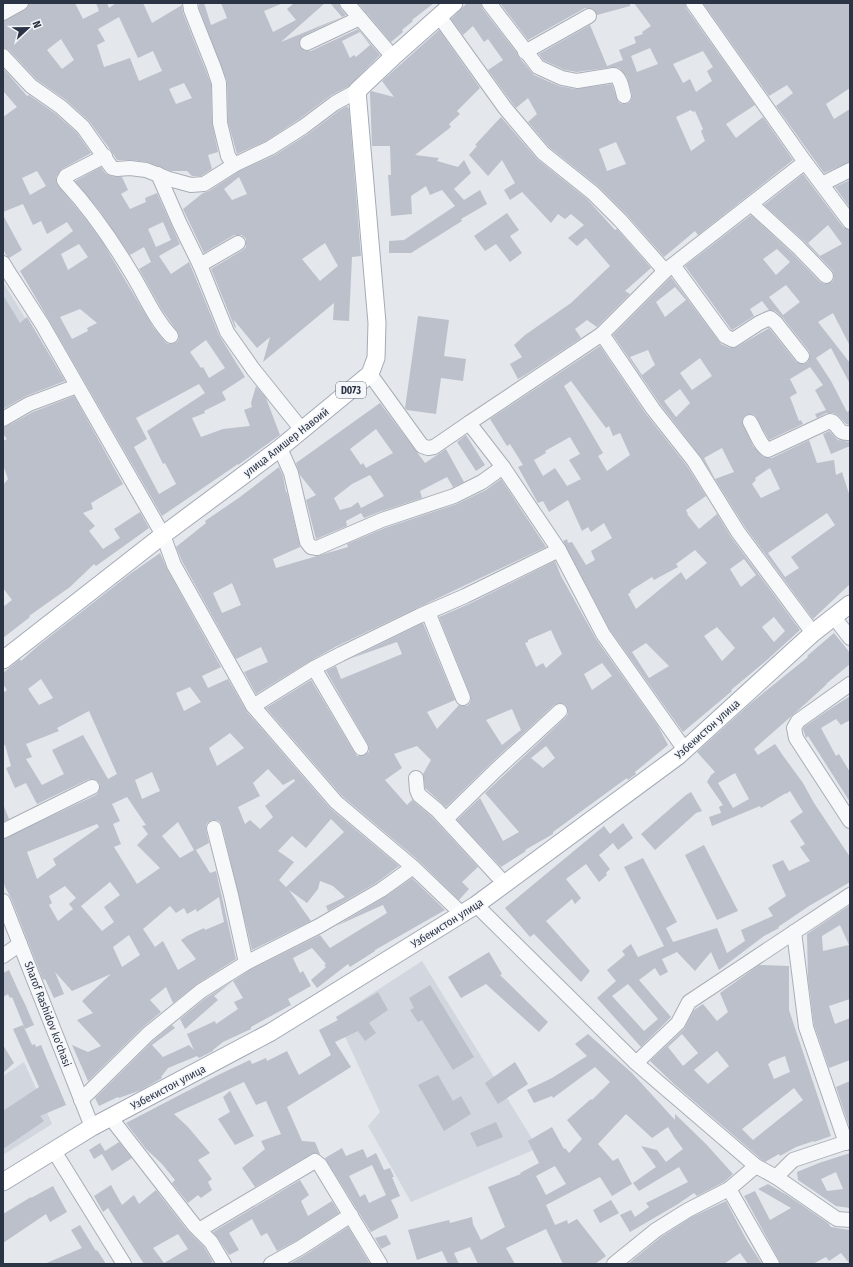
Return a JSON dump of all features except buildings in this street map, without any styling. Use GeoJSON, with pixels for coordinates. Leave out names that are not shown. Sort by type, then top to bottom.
{"type":"FeatureCollection","features":[{"type":"Feature","properties":{"kind":"main road"},"geometry":{"type":"LineString","coordinates":[[357,91],[454,3]]}},
{"type":"Feature","properties":{"kind":"main road","name":"D073"},"geometry":{"type":"LineString","coordinates":[[357,91],[377,323],[376,358],[370,374]]}},
{"type":"Feature","properties":{"kind":"main road","name":"улица Алишер Навоий"},"geometry":{"type":"LineString","coordinates":[[3,660],[163,535],[280,448],[370,374]]}},
{"type":"Feature","properties":{"kind":"main road","name":"Узбекистон улица"},"geometry":{"type":"LineString","coordinates":[[3,1182],[92,1127],[271,1032],[469,909],[505,884],[685,750],[813,633],[850,604]]}},
{"type":"Feature","properties":{"kind":"street"},"geometry":{"type":"LineString","coordinates":[[3,13],[21,3]]}},
{"type":"Feature","properties":{"kind":"street"},"geometry":{"type":"LineString","coordinates":[[190,3],[191,10],[219,83],[220,123],[228,156],[234,165]]}},
{"type":"Feature","properties":{"kind":"street"},"geometry":{"type":"LineString","coordinates":[[347,3],[393,57]]}},
{"type":"Feature","properties":{"kind":"street"},"geometry":{"type":"LineString","coordinates":[[488,3],[538,67],[562,78],[577,81],[614,75],[617,76],[624,96]]}},
{"type":"Feature","properties":{"kind":"street"},"geometry":{"type":"LineString","coordinates":[[693,3],[805,162],[850,222]]}},
{"type":"Feature","properties":{"kind":"street"},"geometry":{"type":"LineString","coordinates":[[439,16],[505,108],[543,153],[592,193],[669,268],[730,340],[733,340],[759,323],[770,318],[776,323],[802,356]]}},
{"type":"Feature","properties":{"kind":"street"},"geometry":{"type":"LineString","coordinates":[[525,52],[589,16]]}},
{"type":"Feature","properties":{"kind":"street"},"geometry":{"type":"LineString","coordinates":[[308,43],[360,18]]}},
{"type":"Feature","properties":{"kind":"street"},"geometry":{"type":"LineString","coordinates":[[3,56],[30,86],[61,107],[83,128],[105,156],[112,168],[117,170],[138,169],[191,185],[204,184],[234,165],[270,148],[303,127],[335,103],[357,91]]}},
{"type":"Feature","properties":{"kind":"street"},"geometry":{"type":"LineString","coordinates":[[105,156],[66,176],[64,180],[111,240],[160,324],[171,336]]}},
{"type":"Feature","properties":{"kind":"street"},"geometry":{"type":"LineString","coordinates":[[370,374],[422,446],[428,448],[434,447],[602,334],[669,268],[805,162]]}},
{"type":"Feature","properties":{"kind":"street"},"geometry":{"type":"LineString","coordinates":[[822,184],[850,170]]}},
{"type":"Feature","properties":{"kind":"street"},"geometry":{"type":"LineString","coordinates":[[158,174],[200,265],[227,332],[253,369],[302,430]]}},
{"type":"Feature","properties":{"kind":"street"},"geometry":{"type":"LineString","coordinates":[[751,204],[798,247],[826,276]]}},
{"type":"Feature","properties":{"kind":"street"},"geometry":{"type":"LineString","coordinates":[[200,265],[238,243]]}},
{"type":"Feature","properties":{"kind":"street"},"geometry":{"type":"LineString","coordinates":[[3,263],[42,324],[163,535],[174,565],[253,706],[336,802],[414,867],[469,909],[636,1063],[756,1166],[776,1177],[837,1219],[850,1220]]}},
{"type":"Feature","properties":{"kind":"street"},"geometry":{"type":"LineString","coordinates":[[602,334],[654,409],[694,461],[738,532],[813,633]]}},
{"type":"Feature","properties":{"kind":"street"},"geometry":{"type":"LineString","coordinates":[[3,419],[29,404],[77,386]]}},
{"type":"Feature","properties":{"kind":"street"},"geometry":{"type":"LineString","coordinates":[[750,422],[762,444],[768,450],[830,421],[833,422],[843,434],[850,433]]}},
{"type":"Feature","properties":{"kind":"street"},"geometry":{"type":"LineString","coordinates":[[469,423],[503,468],[559,550],[604,634],[685,750]]}},
{"type":"Feature","properties":{"kind":"street"},"geometry":{"type":"LineString","coordinates":[[280,448],[291,473],[307,542],[311,547],[317,548],[382,520],[454,496],[482,482],[503,468]]}},
{"type":"Feature","properties":{"kind":"street"},"geometry":{"type":"LineString","coordinates":[[253,706],[314,668],[559,550]]}},
{"type":"Feature","properties":{"kind":"street"},"geometry":{"type":"LineString","coordinates":[[428,612],[463,698]]}},
{"type":"Feature","properties":{"kind":"street"},"geometry":{"type":"LineString","coordinates":[[834,617],[850,638]]}},
{"type":"Feature","properties":{"kind":"street"},"geometry":{"type":"LineString","coordinates":[[314,668],[361,748]]}},
{"type":"Feature","properties":{"kind":"street"},"geometry":{"type":"LineString","coordinates":[[850,684],[798,721],[794,728],[796,738],[850,821]]}},
{"type":"Feature","properties":{"kind":"street"},"geometry":{"type":"LineString","coordinates":[[446,820],[496,770],[560,711]]}},
{"type":"Feature","properties":{"kind":"street"},"geometry":{"type":"LineString","coordinates":[[416,778],[419,795],[437,810],[505,884]]}},
{"type":"Feature","properties":{"kind":"street"},"geometry":{"type":"LineString","coordinates":[[3,832],[92,787]]}},
{"type":"Feature","properties":{"kind":"street"},"geometry":{"type":"LineString","coordinates":[[214,828],[232,895],[246,963]]}},
{"type":"Feature","properties":{"kind":"street"},"geometry":{"type":"LineString","coordinates":[[81,1100],[148,1034],[201,991],[246,963],[319,926],[369,897],[414,867]]}},
{"type":"Feature","properties":{"kind":"street"},"geometry":{"type":"LineString","coordinates":[[636,1063],[678,1023],[689,1002],[850,895]]}},
{"type":"Feature","properties":{"kind":"street","name":"Sharof Rashidov ko'chasi"},"geometry":{"type":"LineString","coordinates":[[3,901],[92,1127]]}},
{"type":"Feature","properties":{"kind":"street"},"geometry":{"type":"LineString","coordinates":[[776,1177],[793,1160],[848,1142],[806,1026],[794,932]]}},
{"type":"Feature","properties":{"kind":"street"},"geometry":{"type":"LineString","coordinates":[[3,956],[20,944]]}},
{"type":"Feature","properties":{"kind":"street"},"geometry":{"type":"LineString","coordinates":[[110,1117],[199,1230],[211,1242],[224,1264]]}},
{"type":"Feature","properties":{"kind":"street"},"geometry":{"type":"LineString","coordinates":[[54,1151],[124,1264]]}},
{"type":"Feature","properties":{"kind":"street"},"geometry":{"type":"LineString","coordinates":[[199,1230],[315,1161],[320,1165],[380,1264]]}},
{"type":"Feature","properties":{"kind":"street"},"geometry":{"type":"LineString","coordinates":[[614,1264],[656,1230],[688,1210],[729,1189],[756,1166]]}},
{"type":"Feature","properties":{"kind":"street"},"geometry":{"type":"LineString","coordinates":[[729,1189],[772,1264]]}},
{"type":"Feature","properties":{"kind":"street"},"geometry":{"type":"LineString","coordinates":[[271,1264],[300,1248],[351,1216]]}},
{"type":"Feature","properties":{"kind":"shaded area"},"geometry":{"type":"Polygon","coordinates":[[[3,282],[27,321],[3,333],[3,282]]]}},
{"type":"Feature","properties":{"kind":"shaded area"},"geometry":{"type":"Polygon","coordinates":[[[422,961],[538,1148],[411,1202],[368,1126],[380,1112],[336,1017],[422,961]]]}},
{"type":"Feature","properties":{"kind":"shaded area"},"geometry":{"type":"Polygon","coordinates":[[[24,1062],[52,1124],[3,1155],[3,1076],[24,1062]]]}}]}
